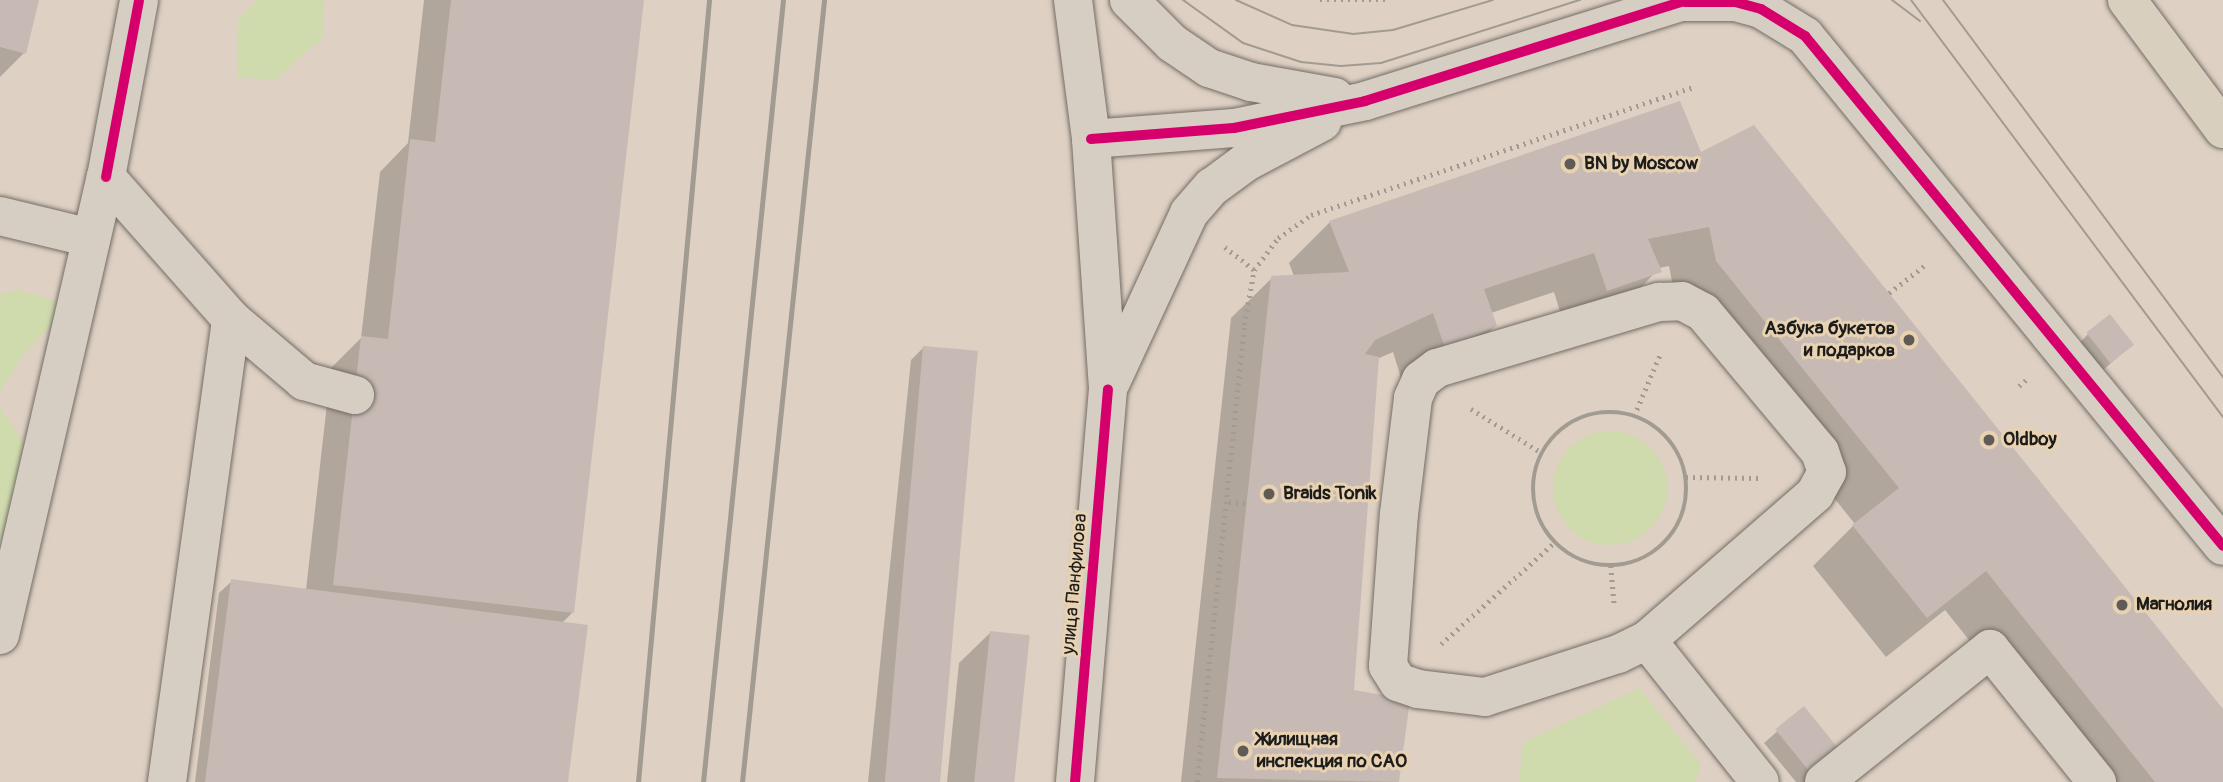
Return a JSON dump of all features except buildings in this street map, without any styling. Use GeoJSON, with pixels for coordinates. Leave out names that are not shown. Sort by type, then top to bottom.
{"type":"FeatureCollection","features":[{"type":"Feature","properties":{"kind":"main road"},"geometry":{"type":"LineString","coordinates":[[2111,0],[2199,96]]}},
{"type":"Feature","properties":{"kind":"main road"},"geometry":{"type":"LineString","coordinates":[[2127,0],[2223,129]]}},
{"type":"Feature","properties":{"kind":"street"},"geometry":{"type":"LineString","coordinates":[[0,635],[106,177],[139,0]]}},
{"type":"Feature","properties":{"kind":"street","name":"улица Панфилова"},"geometry":{"type":"LineString","coordinates":[[1073,0],[1091,139],[1108,389],[1075,782]]}},
{"type":"Feature","properties":{"kind":"street"},"geometry":{"type":"LineString","coordinates":[[1129,0],[1172,43],[1209,68],[1303,94],[1365,101]]}},
{"type":"Feature","properties":{"kind":"street"},"geometry":{"type":"LineString","coordinates":[[1091,139],[1234,128],[1365,101],[1686,1],[1735,2],[1761,9],[1805,36],[2223,546]]}},
{"type":"Feature","properties":{"kind":"street"},"geometry":{"type":"LineString","coordinates":[[1108,389],[1169,249],[1189,213],[1212,187],[1246,162],[1365,101]]}},
{"type":"Feature","properties":{"kind":"street"},"geometry":{"type":"LineString","coordinates":[[106,177],[231,319],[303,381],[355,395]]}},
{"type":"Feature","properties":{"kind":"street"},"geometry":{"type":"LineString","coordinates":[[0,216],[91,238]]}},
{"type":"Feature","properties":{"kind":"street"},"geometry":{"type":"LineString","coordinates":[[1682,301],[1703,312],[1770,388],[1820,452],[1827,472],[1815,494],[1647,640],[1618,654],[1485,697],[1418,689],[1398,682],[1388,666],[1399,514],[1413,398],[1422,380],[1437,368],[1659,302],[1682,301]]}},
{"type":"Feature","properties":{"kind":"street"},"geometry":{"type":"LineString","coordinates":[[167,782],[231,319]]}},
{"type":"Feature","properties":{"kind":"street"},"geometry":{"type":"LineString","coordinates":[[1647,640],[1760,782]]}},
{"type":"Feature","properties":{"kind":"street"},"geometry":{"type":"LineString","coordinates":[[1824,782],[1990,649],[2097,782]]}},
{"type":"Feature","properties":{"kind":"path"},"geometry":{"type":"LineString","coordinates":[[1320,0],[1387,0]]}},
{"type":"Feature","properties":{"kind":"path"},"geometry":{"type":"LineString","coordinates":[[1198,782],[1229,502],[1244,325],[1254,270],[1278,238],[1311,215],[1693,87]]}},
{"type":"Feature","properties":{"kind":"path"},"geometry":{"type":"LineString","coordinates":[[1217,241],[1254,270]]}},
{"type":"Feature","properties":{"kind":"path"},"geometry":{"type":"LineString","coordinates":[[1889,293],[1924,266]]}},
{"type":"Feature","properties":{"kind":"path"},"geometry":{"type":"LineString","coordinates":[[1634,415],[1682,301]]}},
{"type":"Feature","properties":{"kind":"path"},"geometry":{"type":"LineString","coordinates":[[1422,380],[1542,453]]}},
{"type":"Feature","properties":{"kind":"path"},"geometry":{"type":"LineString","coordinates":[[1613,412],[1634,415],[1668,439],[1686,477],[1680,520],[1652,554],[1632,563],[1600,565],[1570,555],[1555,542],[1535,509],[1535,471],[1542,453],[1572,422],[1613,412]]}},
{"type":"Feature","properties":{"kind":"path"},"geometry":{"type":"LineString","coordinates":[[1686,477],[1823,479]]}},
{"type":"Feature","properties":{"kind":"path"},"geometry":{"type":"LineString","coordinates":[[1229,502],[1245,503]]}},
{"type":"Feature","properties":{"kind":"path"},"geometry":{"type":"LineString","coordinates":[[1398,682],[1555,542]]}},
{"type":"Feature","properties":{"kind":"green space"},"geometry":{"type":"Polygon","coordinates":[[[257,0],[324,0],[322,38],[275,80],[237,77],[238,21],[257,0]]]}},
{"type":"Feature","properties":{"kind":"green space"},"geometry":{"type":"Polygon","coordinates":[[[18,290],[69,305],[23,355],[0,392],[0,294],[18,290]]]}},
{"type":"Feature","properties":{"kind":"green space"},"geometry":{"type":"Polygon","coordinates":[[[0,408],[28,448],[0,543],[0,408]]]}},
{"type":"Feature","properties":{"kind":"green space"},"geometry":{"type":"Polygon","coordinates":[[[1610,431],[1632,435],[1651,447],[1663,466],[1667,488],[1663,510],[1651,529],[1632,541],[1610,545],[1588,541],[1569,529],[1557,510],[1553,488],[1557,466],[1569,447],[1588,435],[1610,431]]]}},
{"type":"Feature","properties":{"kind":"green space"},"geometry":{"type":"Polygon","coordinates":[[[1639,688],[1701,764],[1695,782],[1519,782],[1523,743],[1639,688]]]}},
{"type":"Feature","properties":{"kind":"tram line"},"geometry":{"type":"LineString","coordinates":[[1183,0],[1243,43],[1301,62],[1341,66],[1381,63],[1580,0]]}},
{"type":"Feature","properties":{"kind":"tram line"},"geometry":{"type":"LineString","coordinates":[[1236,0],[1292,25],[1353,34],[1393,30],[1493,0]]}},
{"type":"Feature","properties":{"kind":"tram line"},"geometry":{"type":"LineString","coordinates":[[1892,0],[1920,21]]}},
{"type":"Feature","properties":{"kind":"tram line"},"geometry":{"type":"LineString","coordinates":[[1911,0],[2223,417]]}},
{"type":"Feature","properties":{"kind":"tram line"},"geometry":{"type":"LineString","coordinates":[[1943,0],[2223,377]]}},
{"type":"Feature","properties":{"kind":"railway"},"geometry":{"type":"LineString","coordinates":[[638,782],[709,0]]}},
{"type":"Feature","properties":{"kind":"railway"},"geometry":{"type":"LineString","coordinates":[[703,782],[783,0]]}},
{"type":"Feature","properties":{"kind":"railway"},"geometry":{"type":"LineString","coordinates":[[742,782],[824,0]]}},
{"type":"Feature","properties":{"kind":"cycle path"},"geometry":{"type":"LineString","coordinates":[[106,177],[139,0]]}},
{"type":"Feature","properties":{"kind":"cycle path"},"geometry":{"type":"LineString","coordinates":[[1091,139],[1234,128],[1365,101],[1687,0]]}},
{"type":"Feature","properties":{"kind":"cycle path"},"geometry":{"type":"LineString","coordinates":[[1685,2],[1735,2],[1761,9],[1805,36],[2223,546]]}},
{"type":"Feature","properties":{"kind":"cycle path"},"geometry":{"type":"LineString","coordinates":[[1075,782],[1108,389]]}},
{"type":"Feature","properties":{"kind":"place","name":"BN by Moscow"},"geometry":{"type":"Point","coordinates":[1570,164]}},
{"type":"Feature","properties":{"kind":"place","name":"Азбука букетов и подарков"},"geometry":{"type":"Point","coordinates":[1909,340]}},
{"type":"Feature","properties":{"kind":"place","name":"Oldboy"},"geometry":{"type":"Point","coordinates":[1989,440]}},
{"type":"Feature","properties":{"kind":"place","name":"Braids Tonik"},"geometry":{"type":"Point","coordinates":[1269,494]}},
{"type":"Feature","properties":{"kind":"place","name":"Магнолия"},"geometry":{"type":"Point","coordinates":[2122,605]}},
{"type":"Feature","properties":{"kind":"place","name":"Жилищная инспекция по САО"},"geometry":{"type":"Point","coordinates":[1243,751]}}]}
